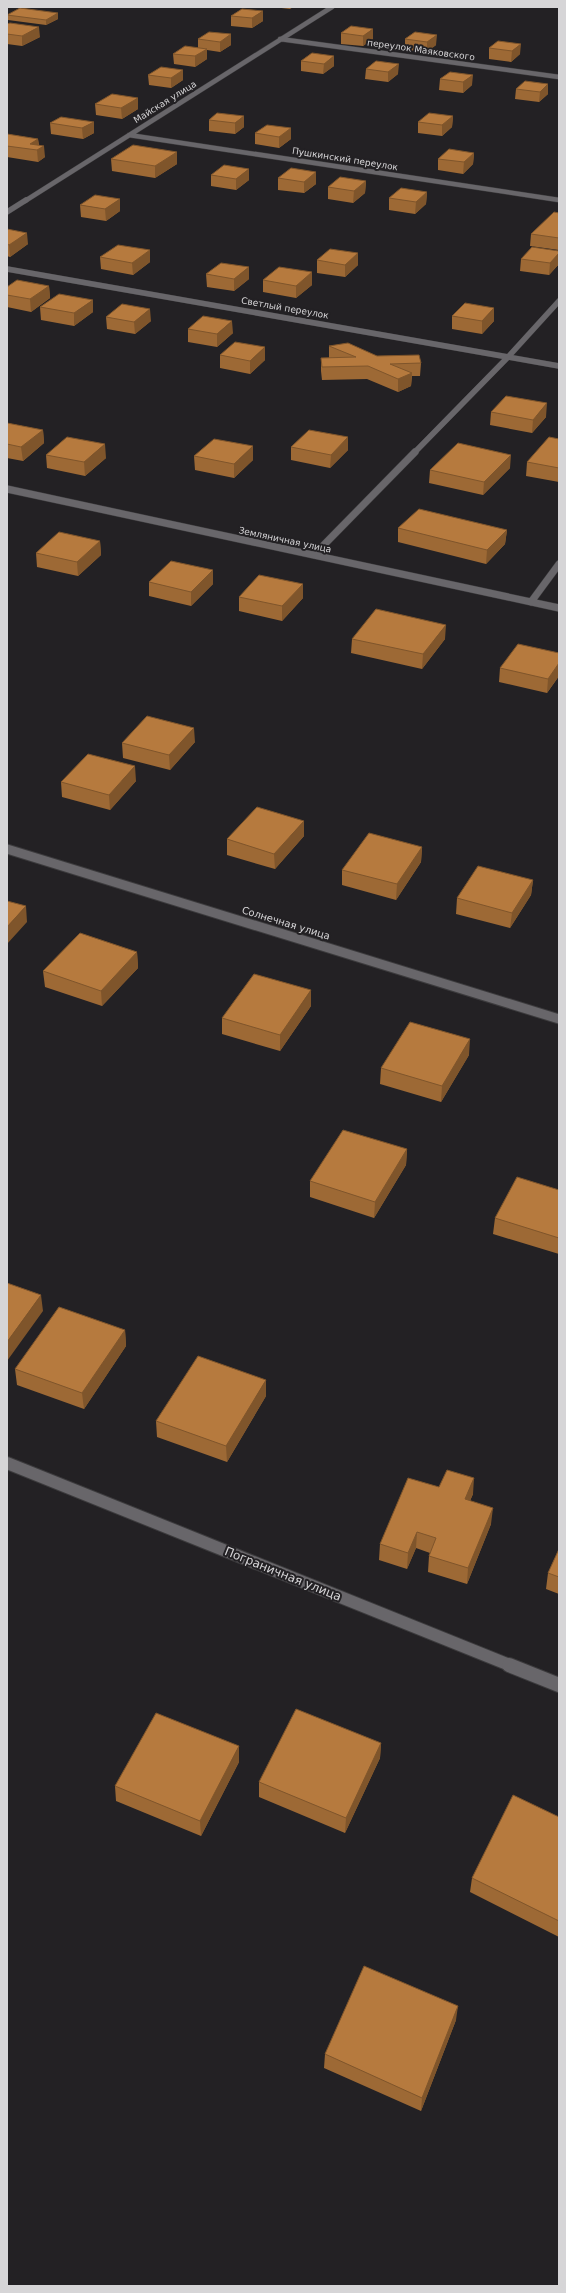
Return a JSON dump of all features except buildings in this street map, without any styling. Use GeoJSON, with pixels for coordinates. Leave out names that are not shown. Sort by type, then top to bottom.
{"type":"FeatureCollection","features":[{"type":"Feature","properties":{"kind":"street","name":"Майская улица"},"geometry":{"type":"LineString","coordinates":[[7,212],[332,7]]}},
{"type":"Feature","properties":{"kind":"street","name":"переулок Маяковского"},"geometry":{"type":"LineString","coordinates":[[280,39],[559,77]]}},
{"type":"Feature","properties":{"kind":"street","name":"Пушкинский переулок"},"geometry":{"type":"LineString","coordinates":[[129,135],[559,200]]}},
{"type":"Feature","properties":{"kind":"street","name":"Светлый переулок"},"geometry":{"type":"LineString","coordinates":[[7,269],[559,366]]}},
{"type":"Feature","properties":{"kind":"street"},"geometry":{"type":"LineString","coordinates":[[314,556],[509,356],[559,301]]}},
{"type":"Feature","properties":{"kind":"street","name":"Земляничная улица"},"geometry":{"type":"LineString","coordinates":[[7,489],[559,608]]}},
{"type":"Feature","properties":{"kind":"street"},"geometry":{"type":"LineString","coordinates":[[531,602],[559,564]]}},
{"type":"Feature","properties":{"kind":"street","name":"Солнечная улица"},"geometry":{"type":"LineString","coordinates":[[7,849],[559,1019]]}},
{"type":"Feature","properties":{"kind":"street","name":"Пограничная улица"},"geometry":{"type":"LineString","coordinates":[[7,1463],[559,1685]]}}]}
